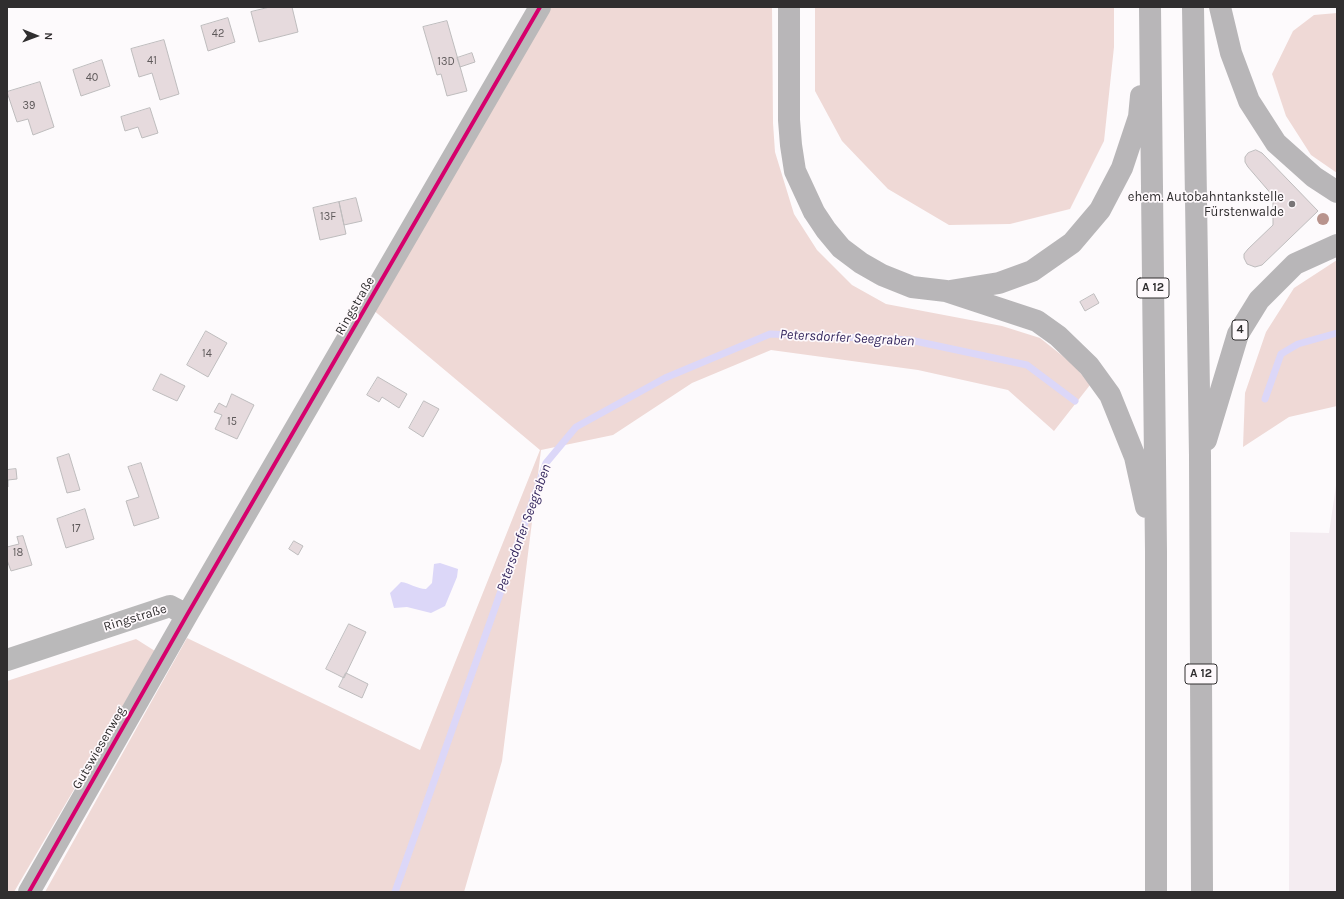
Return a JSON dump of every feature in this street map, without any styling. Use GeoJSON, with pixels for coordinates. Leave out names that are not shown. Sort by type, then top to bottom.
{"type":"FeatureCollection","features":[{"type":"Feature","properties":{"kind":"highway"},"geometry":{"type":"LineString","coordinates":[[789,7],[789,120],[795,172],[814,212],[826,230],[841,248],[861,263],[882,275],[912,287],[946,291],[1037,321],[1058,336],[1089,366],[1110,395],[1135,457],[1156,551]]}},
{"type":"Feature","properties":{"kind":"highway","name":"A 12"},"geometry":{"type":"LineString","coordinates":[[1193,7],[1200,456],[1202,892]]}},
{"type":"Feature","properties":{"kind":"highway"},"geometry":{"type":"LineString","coordinates":[[1220,7],[1231,53],[1249,101],[1276,143],[1314,177],[1337,192]]}},
{"type":"Feature","properties":{"kind":"highway"},"geometry":{"type":"LineString","coordinates":[[946,291],[999,283],[1032,271],[1072,243],[1100,210],[1122,168],[1139,117],[1150,16]]}},
{"type":"Feature","properties":{"kind":"highway","name":"A 12"},"geometry":{"type":"LineString","coordinates":[[1150,16],[1156,551],[1156,892]]}},
{"type":"Feature","properties":{"kind":"highway","name":"4"},"geometry":{"type":"LineString","coordinates":[[1200,456],[1238,334],[1259,300],[1295,264],[1337,245]]}},
{"type":"Feature","properties":{"kind":"street","name":"Ringstraße"},"geometry":{"type":"LineString","coordinates":[[7,660],[170,606],[187,615],[540,7]]}},
{"type":"Feature","properties":{"kind":"street","name":"Gutswiesenweg"},"geometry":{"type":"LineString","coordinates":[[28,892],[187,615]]}},
{"type":"Feature","properties":{"kind":"shaded area"},"geometry":{"type":"Polygon","coordinates":[[[551,7],[772,7],[773,123],[775,152],[794,214],[817,250],[852,285],[886,304],[1002,326],[1040,338],[1074,365],[1090,385],[1054,431],[1008,390],[918,370],[771,350],[692,383],[613,435],[541,450],[502,761],[464,892],[45,892],[187,638],[420,750],[540,450],[372,309],[551,7]]]}},
{"type":"Feature","properties":{"kind":"shaded area"},"geometry":{"type":"Polygon","coordinates":[[[815,7],[1114,7],[1114,47],[1104,141],[1070,209],[1010,224],[949,225],[888,189],[842,141],[815,91],[815,7]]]}},
{"type":"Feature","properties":{"kind":"shaded area"},"geometry":{"type":"Polygon","coordinates":[[[1337,13],[1337,173],[1311,155],[1286,116],[1272,74],[1293,31],[1314,15],[1337,13]]]}},
{"type":"Feature","properties":{"kind":"shaded area"},"geometry":{"type":"Polygon","coordinates":[[[1337,260],[1337,406],[1289,417],[1243,447],[1245,393],[1266,332],[1294,288],[1337,260]]]}},
{"type":"Feature","properties":{"kind":"shaded area"},"geometry":{"type":"Polygon","coordinates":[[[1337,479],[1337,892],[1289,892],[1290,532],[1329,533],[1337,479]]]}},
{"type":"Feature","properties":{"kind":"shaded area"},"geometry":{"type":"Polygon","coordinates":[[[440,563],[458,569],[457,577],[445,606],[431,613],[407,607],[394,608],[390,593],[401,582],[426,589],[432,583],[434,564],[440,563]]]}},
{"type":"Feature","properties":{"kind":"shaded area"},"geometry":{"type":"Polygon","coordinates":[[[136,639],[155,651],[14,892],[7,892],[7,681],[136,639]]]}},
{"type":"Feature","properties":{"kind":"building"},"geometry":{"type":"Polygon","coordinates":[[[270,7],[292,7],[298,32],[259,42],[251,12],[270,7]]]}},
{"type":"Feature","properties":{"kind":"building"},"geometry":{"type":"Polygon","coordinates":[[[228,18],[235,42],[208,51],[201,26],[228,18]]]}},
{"type":"Feature","properties":{"kind":"building"},"geometry":{"type":"Polygon","coordinates":[[[447,21],[467,91],[447,96],[441,74],[437,75],[423,27],[447,21]]]}},
{"type":"Feature","properties":{"kind":"building"},"geometry":{"type":"Polygon","coordinates":[[[164,40],[179,94],[160,100],[152,73],[139,77],[131,49],[164,40]]]}},
{"type":"Feature","properties":{"kind":"building"},"geometry":{"type":"Polygon","coordinates":[[[472,53],[475,62],[460,67],[457,58],[472,53]]]}},
{"type":"Feature","properties":{"kind":"building"},"geometry":{"type":"Polygon","coordinates":[[[102,60],[110,86],[81,96],[73,70],[102,60]]]}},
{"type":"Feature","properties":{"kind":"building"},"geometry":{"type":"Polygon","coordinates":[[[40,82],[54,127],[33,135],[28,119],[17,122],[7,92],[40,82]]]}},
{"type":"Feature","properties":{"kind":"building"},"geometry":{"type":"Polygon","coordinates":[[[150,108],[158,133],[142,138],[138,127],[125,131],[121,117],[150,108]]]}},
{"type":"Feature","properties":{"kind":"building","name":"ehem. Autobahntankstelle Fürstenwalde"},"geometry":{"type":"Polygon","coordinates":[[[1256,150],[1262,153],[1318,211],[1262,265],[1255,267],[1247,264],[1244,254],[1273,225],[1273,196],[1245,162],[1245,157],[1248,153],[1256,150]]]}},
{"type":"Feature","properties":{"kind":"building"},"geometry":{"type":"Polygon","coordinates":[[[356,198],[362,221],[344,225],[339,202],[356,198]]]}},
{"type":"Feature","properties":{"kind":"building"},"geometry":{"type":"Polygon","coordinates":[[[339,202],[346,234],[320,240],[313,208],[339,202]]]}},
{"type":"Feature","properties":{"kind":"building"},"geometry":{"type":"Polygon","coordinates":[[[1094,294],[1099,303],[1085,311],[1080,302],[1094,294]]]}},
{"type":"Feature","properties":{"kind":"building"},"geometry":{"type":"Polygon","coordinates":[[[206,331],[227,343],[208,377],[187,365],[206,331]]]}},
{"type":"Feature","properties":{"kind":"building"},"geometry":{"type":"Polygon","coordinates":[[[161,374],[185,386],[177,401],[153,390],[161,374]]]}},
{"type":"Feature","properties":{"kind":"building"},"geometry":{"type":"Polygon","coordinates":[[[378,377],[407,394],[399,408],[382,397],[379,402],[367,395],[378,377]]]}},
{"type":"Feature","properties":{"kind":"building"},"geometry":{"type":"Polygon","coordinates":[[[232,394],[254,405],[237,439],[215,429],[222,415],[214,412],[219,403],[226,407],[232,394]]]}},
{"type":"Feature","properties":{"kind":"building"},"geometry":{"type":"Polygon","coordinates":[[[424,401],[439,409],[423,437],[409,428],[424,401]]]}},
{"type":"Feature","properties":{"kind":"building"},"geometry":{"type":"Polygon","coordinates":[[[69,454],[80,490],[67,493],[57,458],[69,454]]]}},
{"type":"Feature","properties":{"kind":"building"},"geometry":{"type":"Polygon","coordinates":[[[141,463],[159,518],[134,526],[126,501],[139,497],[128,467],[141,463]]]}},
{"type":"Feature","properties":{"kind":"building"},"geometry":{"type":"Polygon","coordinates":[[[16,469],[17,479],[8,480],[7,487],[7,470],[16,469]]]}},
{"type":"Feature","properties":{"kind":"building"},"geometry":{"type":"Polygon","coordinates":[[[85,509],[94,539],[66,548],[57,519],[85,509]]]}},
{"type":"Feature","properties":{"kind":"building"},"geometry":{"type":"Polygon","coordinates":[[[23,536],[32,565],[11,571],[7,560],[7,547],[19,544],[17,537],[23,536]]]}},
{"type":"Feature","properties":{"kind":"building"},"geometry":{"type":"Polygon","coordinates":[[[294,541],[303,546],[298,555],[289,549],[294,541]]]}},
{"type":"Feature","properties":{"kind":"building"},"geometry":{"type":"Polygon","coordinates":[[[349,624],[366,632],[344,678],[326,669],[349,624]]]}},
{"type":"Feature","properties":{"kind":"building"},"geometry":{"type":"Polygon","coordinates":[[[346,673],[368,684],[362,698],[339,687],[346,673]]]}},
{"type":"Feature","properties":{"kind":"waterway","name":"Petersdorfer Seegraben"},"geometry":{"type":"LineString","coordinates":[[1265,399],[1281,354],[1298,344],[1337,333]]}},
{"type":"Feature","properties":{"kind":"waterway","name":"Petersdorfer Seegraben"},"geometry":{"type":"LineString","coordinates":[[395,892],[546,463],[576,427],[665,378],[770,334],[910,340],[1027,365],[1075,401]]}},
{"type":"Feature","properties":{"kind":"cycle path"},"geometry":{"type":"LineString","coordinates":[[29,892],[187,615],[540,7]]}},
{"type":"Feature","properties":{"kind":"place","name":"ehem. Autobahntankstelle Fürstenwalde"},"geometry":{"type":"Point","coordinates":[1292,204]}}]}
